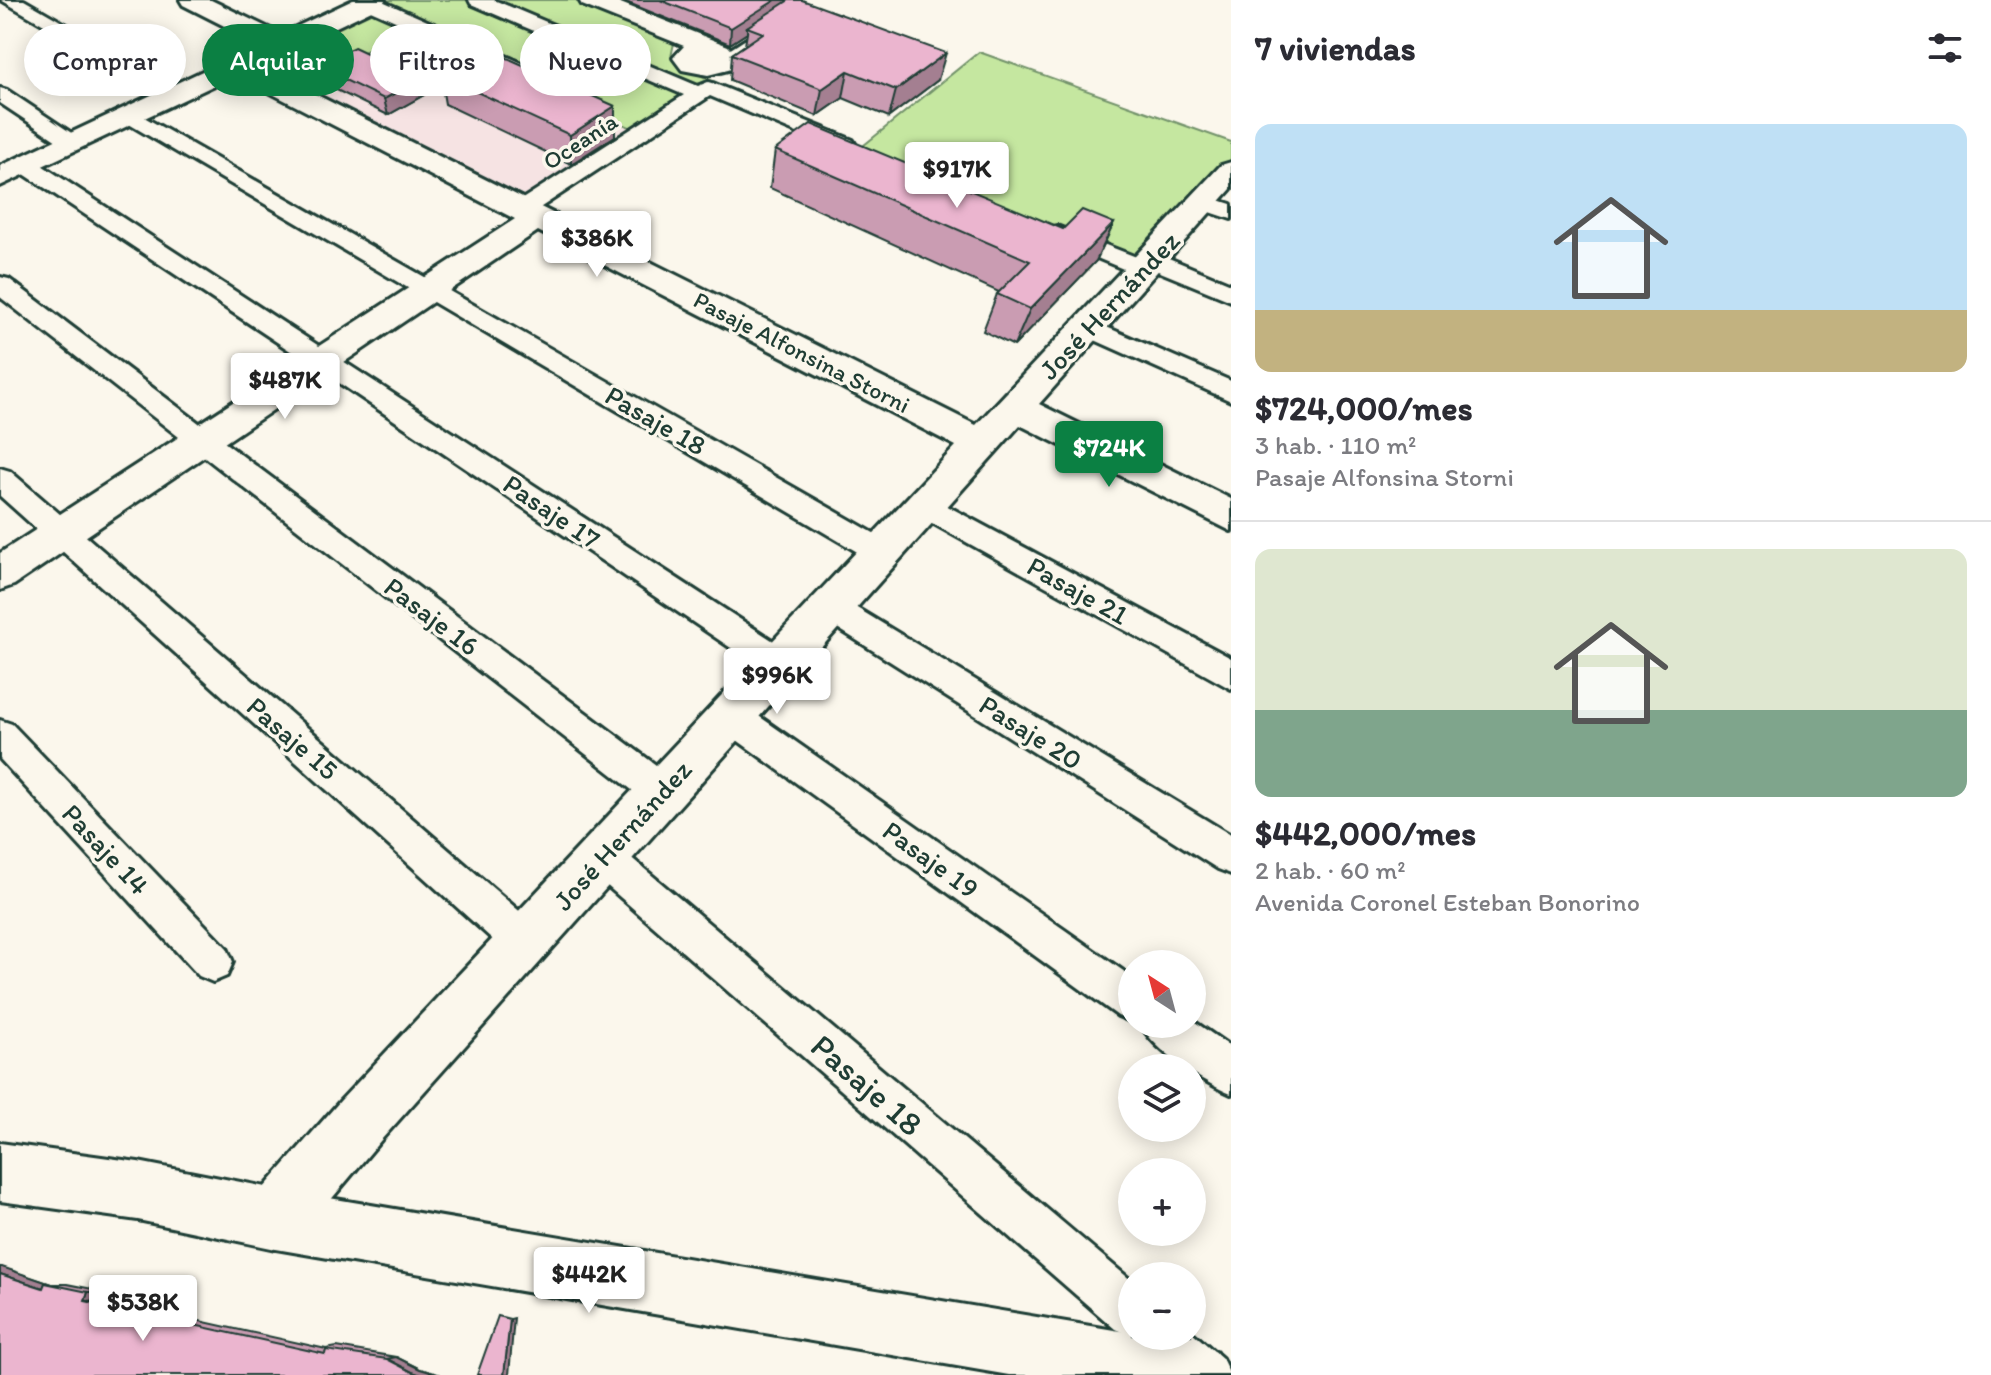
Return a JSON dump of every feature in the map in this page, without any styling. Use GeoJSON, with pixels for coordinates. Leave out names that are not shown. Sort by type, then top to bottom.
{"type":"FeatureCollection","features":[{"type":"Feature","properties":{"kind":"street"},"geometry":{"type":"LineString","coordinates":[[10,0],[53,24]]}},
{"type":"Feature","properties":{"kind":"street"},"geometry":{"type":"LineString","coordinates":[[192,0],[241,24]]}},
{"type":"Feature","properties":{"kind":"street"},"geometry":{"type":"LineString","coordinates":[[478,0],[872,156]]}},
{"type":"Feature","properties":{"kind":"street"},"geometry":{"type":"LineString","coordinates":[[591,0],[684,45],[720,53]]}},
{"type":"Feature","properties":{"kind":"street"},"geometry":{"type":"LineString","coordinates":[[322,24],[369,1],[520,70]]}},
{"type":"Feature","properties":{"kind":"street","name":"Oceanía"},"geometry":{"type":"LineString","coordinates":[[529,214],[704,91]]}},
{"type":"Feature","properties":{"kind":"street"},"geometry":{"type":"LineString","coordinates":[[0,94],[74,142]]}},
{"type":"Feature","properties":{"kind":"street"},"geometry":{"type":"LineString","coordinates":[[0,177],[173,96]]}},
{"type":"Feature","properties":{"kind":"street","name":"Pasaje Alfonsina Storni"},"geometry":{"type":"LineString","coordinates":[[298,96],[981,443]]}},
{"type":"Feature","properties":{"kind":"street","name":"Pasaje 18"},"geometry":{"type":"LineString","coordinates":[[130,115],[882,552]]}},
{"type":"Feature","properties":{"kind":"street"},"geometry":{"type":"LineString","coordinates":[[623,116],[649,127]]}},
{"type":"Feature","properties":{"kind":"street","name":"Pasaje 17"},"geometry":{"type":"LineString","coordinates":[[26,165],[780,663]]}},
{"type":"Feature","properties":{"kind":"street","name":"José Hernández"},"geometry":{"type":"LineString","coordinates":[[276,1219],[602,857],[1146,264],[1222,195]]}},
{"type":"Feature","properties":{"kind":"street"},"geometry":{"type":"LineString","coordinates":[[0,574],[56,528],[529,214]]}},
{"type":"Feature","properties":{"kind":"street"},"geometry":{"type":"LineString","coordinates":[[1043,227],[1231,293]]}},
{"type":"Feature","properties":{"kind":"street","name":"Pasaje 16"},"geometry":{"type":"LineString","coordinates":[[0,285],[663,792]]}},
{"type":"Feature","properties":{"kind":"street"},"geometry":{"type":"LineString","coordinates":[[1088,327],[1231,392]]}},
{"type":"Feature","properties":{"kind":"street"},"geometry":{"type":"LineString","coordinates":[[1015,407],[1231,516]]}},
{"type":"Feature","properties":{"kind":"street","name":"Pasaje 15"},"geometry":{"type":"LineString","coordinates":[[0,479],[525,942]]}},
{"type":"Feature","properties":{"kind":"street","name":"Pasaje 21"},"geometry":{"type":"LineString","coordinates":[[925,505],[1231,675]]}},
{"type":"Feature","properties":{"kind":"street","name":"Pasaje 20"},"geometry":{"type":"LineString","coordinates":[[831,608],[1231,856]]}},
{"type":"Feature","properties":{"kind":"street","name":"Pasaje 19"},"geometry":{"type":"LineString","coordinates":[[731,716],[1118,992]]}},
{"type":"Feature","properties":{"kind":"street","name":"Pasaje 14"},"geometry":{"type":"LineString","coordinates":[[0,735],[213,962]]}},
{"type":"Feature","properties":{"kind":"street","name":"Pasaje 18"},"geometry":{"type":"LineString","coordinates":[[602,857],[1118,1300]]}},
{"type":"Feature","properties":{"kind":"street"},"geometry":{"type":"LineString","coordinates":[[1182,1038],[1231,1073]]}},
{"type":"Feature","properties":{"kind":"street"},"geometry":{"type":"LineString","coordinates":[[0,1172],[138,1191],[276,1219],[1193,1375]]}},
{"type":"Feature","properties":{"kind":"street"},"geometry":{"type":"LineString","coordinates":[[1176,1350],[1205,1375]]}},
{"type":"Feature","properties":{"kind":"lane"},"geometry":{"type":"LineString","coordinates":[[720,53],[785,18]]}},
{"type":"Feature","properties":{"kind":"shaded area"},"geometry":{"type":"Polygon","coordinates":[[[370,49],[370,96],[504,96],[504,71],[520,78],[520,96],[560,96],[635,130],[529,199],[326,96],[354,96],[354,57],[370,49]]]}},
{"type":"Feature","properties":{"kind":"green space"},"geometry":{"type":"Polygon","coordinates":[[[389,0],[579,0],[639,24],[520,24],[520,78],[504,70],[504,24],[370,24],[370,49],[354,57],[354,24],[340,24],[389,0]]]}},
{"type":"Feature","properties":{"kind":"green space"},"geometry":{"type":"Polygon","coordinates":[[[651,29],[666,35],[674,43],[671,57],[677,65],[720,84],[645,134],[561,96],[651,96],[651,29]]]}},
{"type":"Feature","properties":{"kind":"green space"},"geometry":{"type":"Polygon","coordinates":[[[979,52],[1231,142],[1231,171],[1142,268],[858,150],[979,52]]]}},
{"type":"Feature","properties":{"kind":"building"},"geometry":{"type":"Polygon","coordinates":[[[660,0],[772,0],[774,1],[731,28],[660,0]]]}},
{"type":"Feature","properties":{"kind":"building"},"geometry":{"type":"Polygon","coordinates":[[[789,0],[802,0],[946,53],[896,90],[848,71],[822,89],[732,54],[763,33],[747,27],[789,0]]]}},
{"type":"Feature","properties":{"kind":"building"},"geometry":{"type":"Polygon","coordinates":[[[354,47],[370,55],[370,92],[354,84],[354,47]]]}},
{"type":"Feature","properties":{"kind":"building"},"geometry":{"type":"Polygon","coordinates":[[[504,57],[520,64],[520,96],[593,96],[615,106],[570,135],[486,96],[504,96],[504,57]]]}},
{"type":"Feature","properties":{"kind":"building"},"geometry":{"type":"Polygon","coordinates":[[[811,124],[1063,229],[1082,210],[1114,223],[1030,309],[997,294],[1030,261],[775,150],[811,124]]]}},
{"type":"Feature","properties":{"kind":"building"},"geometry":{"type":"Polygon","coordinates":[[[0,1274],[43,1288],[45,1283],[88,1292],[85,1301],[325,1354],[326,1350],[387,1359],[421,1375],[0,1375],[0,1274]]]}},
{"type":"Feature","properties":{"kind":"building"},"geometry":{"type":"Polygon","coordinates":[[[498,1316],[510,1319],[504,1375],[477,1375],[498,1316]]]}}]}
